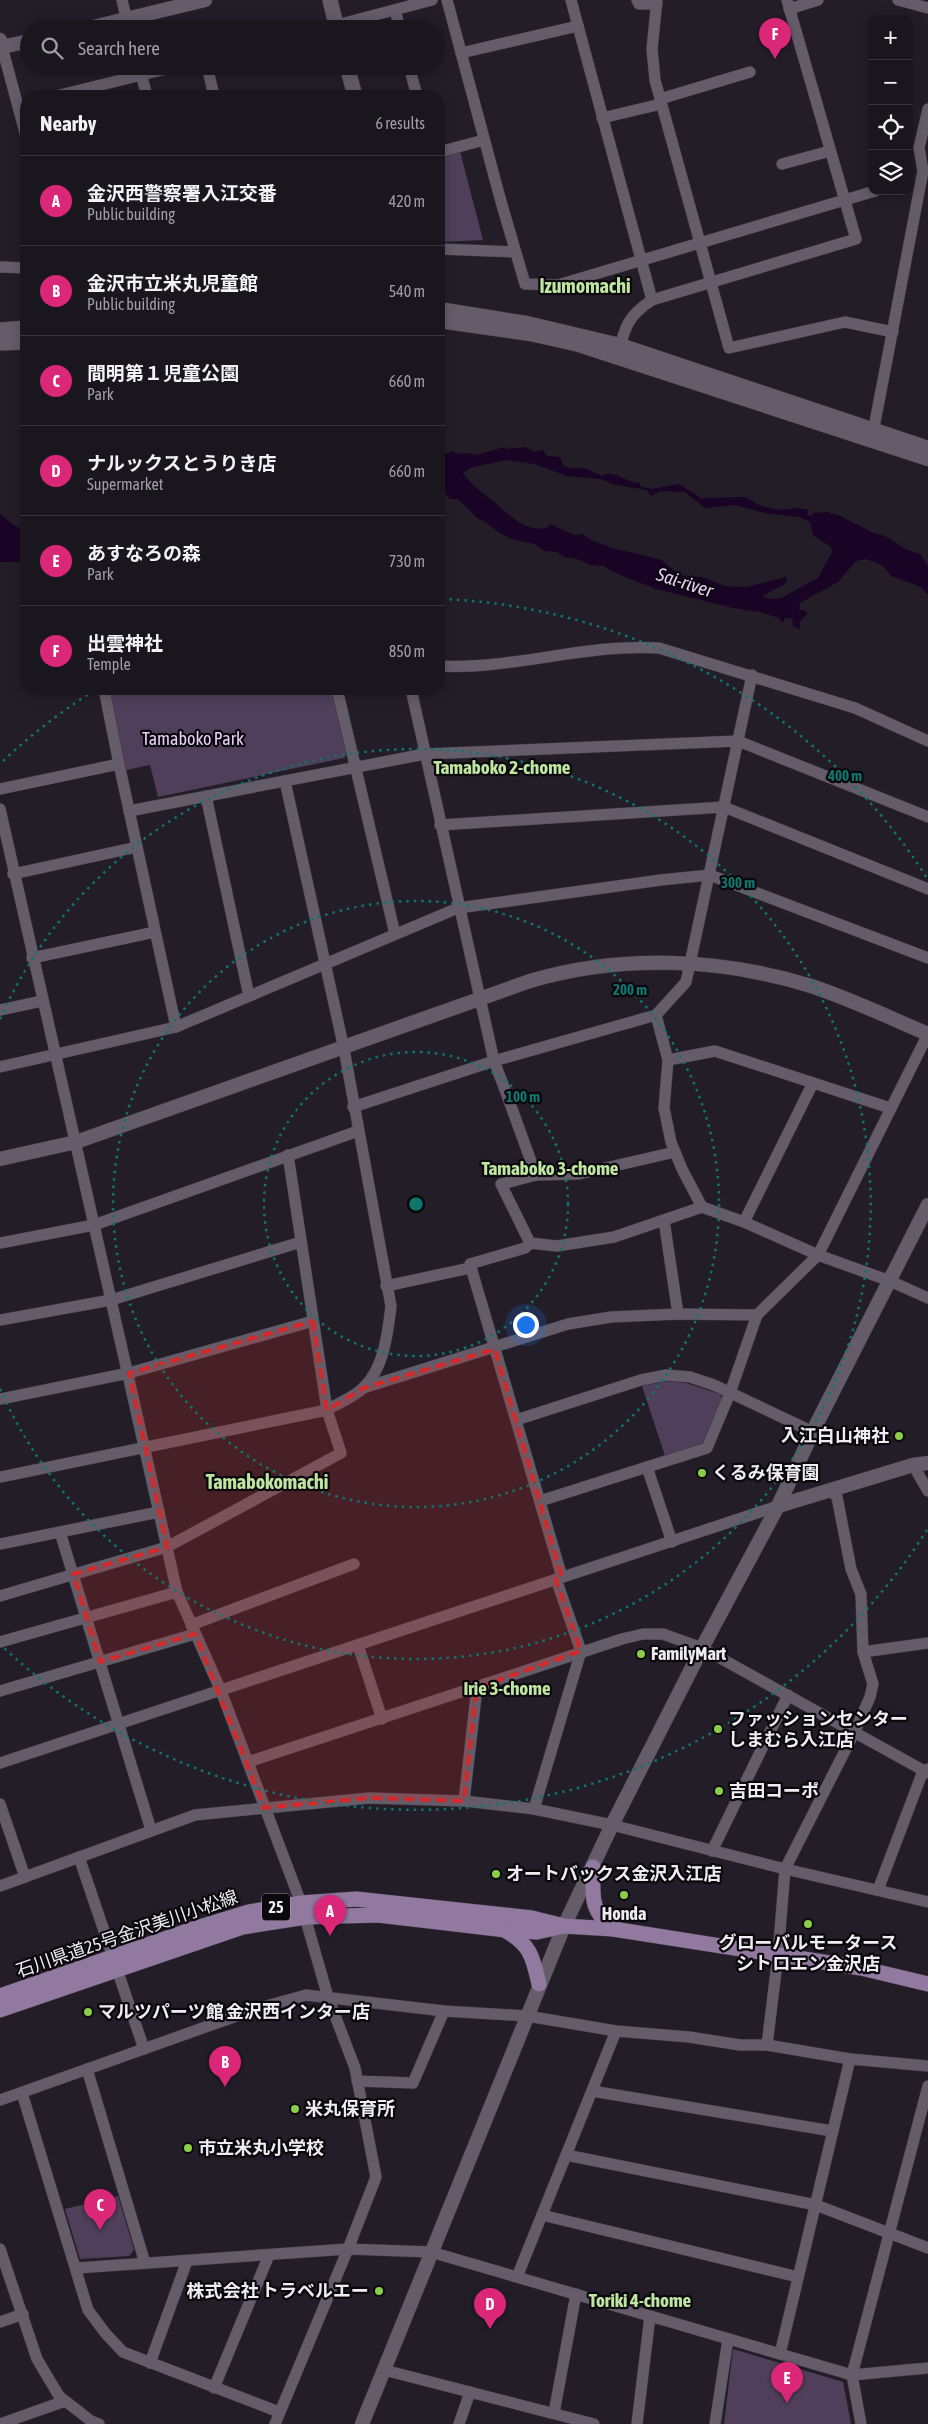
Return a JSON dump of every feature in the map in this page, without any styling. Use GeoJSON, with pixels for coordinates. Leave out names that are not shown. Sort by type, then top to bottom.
{"type":"FeatureCollection","features":[{"type":"Feature","properties":{"kind":"main road"},"geometry":{"type":"LineString","coordinates":[[330,0],[331,20]]}},
{"type":"Feature","properties":{"kind":"main road"},"geometry":{"type":"LineString","coordinates":[[349,75],[353,90]]}},
{"type":"Feature","properties":{"kind":"main road"},"geometry":{"type":"LineString","coordinates":[[0,330],[20,328]]}},
{"type":"Feature","properties":{"kind":"main road"},"geometry":{"type":"LineString","coordinates":[[0,343],[20,342]]}},
{"type":"Feature","properties":{"kind":"main road"},"geometry":{"type":"LineString","coordinates":[[593,1867],[593,1902],[597,1914],[613,1929]]}},
{"type":"Feature","properties":{"kind":"main road","name":"石川県道25号金沢美川小松線"},"geometry":{"type":"LineString","coordinates":[[304,1910],[356,1900],[532,1918],[564,1926],[613,1929],[861,1968],[928,1984]]}},
{"type":"Feature","properties":{"kind":"main road","name":"石川県道25号金沢美川小松線"},"geometry":{"type":"LineString","coordinates":[[0,2010],[249,1912],[304,1910],[378,1915],[537,1932],[564,1926]]}},
{"type":"Feature","properties":{"kind":"main road"},"geometry":{"type":"LineString","coordinates":[[506,1930],[522,1941],[531,1954],[539,1984]]}},
{"type":"Feature","properties":{"kind":"main road","name":"石川県道25号金沢美川小松線"},"geometry":{"type":"LineString","coordinates":[[0,1996],[115,1964]]}},
{"type":"Feature","properties":{"kind":"street"},"geometry":{"type":"LineString","coordinates":[[122,0],[127,20]]}},
{"type":"Feature","properties":{"kind":"street"},"geometry":{"type":"LineString","coordinates":[[141,20],[205,0]]}},
{"type":"Feature","properties":{"kind":"street"},"geometry":{"type":"LineString","coordinates":[[360,20],[432,0]]}},
{"type":"Feature","properties":{"kind":"street"},"geometry":{"type":"LineString","coordinates":[[447,0],[515,252],[526,284],[558,285],[868,193]]}},
{"type":"Feature","properties":{"kind":"street"},"geometry":{"type":"LineString","coordinates":[[571,0],[652,300]]}},
{"type":"Feature","properties":{"kind":"street"},"geometry":{"type":"LineString","coordinates":[[637,0],[639,4],[657,2],[652,49],[655,80],[729,348],[845,322],[892,332]]}},
{"type":"Feature","properties":{"kind":"street"},"geometry":{"type":"LineString","coordinates":[[619,351],[623,331],[636,310],[652,300],[856,239],[788,4],[818,0]]}},
{"type":"Feature","properties":{"kind":"street"},"geometry":{"type":"LineString","coordinates":[[898,0],[928,8]]}},
{"type":"Feature","properties":{"kind":"street"},"geometry":{"type":"LineString","coordinates":[[395,10],[398,20]]}},
{"type":"Feature","properties":{"kind":"street"},"geometry":{"type":"LineString","coordinates":[[461,53],[578,26]]}},
{"type":"Feature","properties":{"kind":"street"},"geometry":{"type":"LineString","coordinates":[[20,42],[1,45],[20,99]]}},
{"type":"Feature","properties":{"kind":"street"},"geometry":{"type":"LineString","coordinates":[[602,118],[750,72]]}},
{"type":"Feature","properties":{"kind":"street"},"geometry":{"type":"LineString","coordinates":[[90,90],[130,75]]}},
{"type":"Feature","properties":{"kind":"street"},"geometry":{"type":"LineString","coordinates":[[142,75],[146,90]]}},
{"type":"Feature","properties":{"kind":"street"},"geometry":{"type":"LineString","coordinates":[[209,75],[213,90]]}},
{"type":"Feature","properties":{"kind":"street"},"geometry":{"type":"LineString","coordinates":[[412,75],[416,90]]}},
{"type":"Feature","properties":{"kind":"street"},"geometry":{"type":"LineString","coordinates":[[873,435],[924,174],[918,148],[928,109]]}},
{"type":"Feature","properties":{"kind":"street"},"geometry":{"type":"LineString","coordinates":[[445,150],[484,140]]}},
{"type":"Feature","properties":{"kind":"street"},"geometry":{"type":"LineString","coordinates":[[782,164],[830,151]]}},
{"type":"Feature","properties":{"kind":"street"},"geometry":{"type":"LineString","coordinates":[[445,249],[515,252]]}},
{"type":"Feature","properties":{"kind":"street"},"geometry":{"type":"LineString","coordinates":[[0,267],[20,268]]}},
{"type":"Feature","properties":{"kind":"street"},"geometry":{"type":"LineString","coordinates":[[445,310],[527,323],[619,351],[873,435],[928,448]]}},
{"type":"Feature","properties":{"kind":"street"},"geometry":{"type":"LineString","coordinates":[[445,322],[530,334],[619,351]]}},
{"type":"Feature","properties":{"kind":"street"},"geometry":{"type":"LineString","coordinates":[[873,435],[928,459]]}},
{"type":"Feature","properties":{"kind":"street"},"geometry":{"type":"LineString","coordinates":[[445,666],[546,658],[635,646],[659,648],[855,708],[928,741]]}},
{"type":"Feature","properties":{"kind":"street"},"geometry":{"type":"LineString","coordinates":[[353,1107],[444,1079],[494,1061],[656,1015],[686,982],[752,675]]}},
{"type":"Feature","properties":{"kind":"street"},"geometry":{"type":"LineString","coordinates":[[105,695],[176,1027]]}},
{"type":"Feature","properties":{"kind":"street"},"geometry":{"type":"LineString","coordinates":[[339,695],[395,934]]}},
{"type":"Feature","properties":{"kind":"street"},"geometry":{"type":"LineString","coordinates":[[411,695],[494,1061],[513,1108],[517,1128],[536,1175]]}},
{"type":"Feature","properties":{"kind":"street"},"geometry":{"type":"LineString","coordinates":[[129,810],[424,754],[738,741],[928,817]]}},
{"type":"Feature","properties":{"kind":"street"},"geometry":{"type":"LineString","coordinates":[[0,789],[119,764]]}},
{"type":"Feature","properties":{"kind":"street"},"geometry":{"type":"LineString","coordinates":[[284,781],[344,1049],[353,1107],[391,1306],[389,1326],[376,1371],[363,1388]]}},
{"type":"Feature","properties":{"kind":"street"},"geometry":{"type":"LineString","coordinates":[[206,796],[249,996]]}},
{"type":"Feature","properties":{"kind":"street"},"geometry":{"type":"LineString","coordinates":[[440,825],[724,807],[928,889]]}},
{"type":"Feature","properties":{"kind":"street"},"geometry":{"type":"LineString","coordinates":[[0,809],[13,874],[129,1373],[177,1592],[221,1691],[304,1910],[328,1997],[354,2068],[376,2177],[275,2424]]}},
{"type":"Feature","properties":{"kind":"street"},"geometry":{"type":"LineString","coordinates":[[13,874],[137,848]]}},
{"type":"Feature","properties":{"kind":"street"},"geometry":{"type":"LineString","coordinates":[[0,1067],[176,1027],[458,908],[600,887],[710,875],[928,958]]}},
{"type":"Feature","properties":{"kind":"street"},"geometry":{"type":"LineString","coordinates":[[32,958],[156,932]]}},
{"type":"Feature","properties":{"kind":"street"},"geometry":{"type":"LineString","coordinates":[[0,1159],[76,1142],[344,1049],[479,998],[558,973],[608,964],[691,964],[742,968],[812,987],[928,1034],[818,1255],[757,1316],[708,1448],[540,1502]]}},
{"type":"Feature","properties":{"kind":"street"},"geometry":{"type":"LineString","coordinates":[[0,1010],[42,1001]]}},
{"type":"Feature","properties":{"kind":"street"},"geometry":{"type":"LineString","coordinates":[[656,1015],[668,1060],[664,1108],[675,1152],[682,1170],[702,1207]]}},
{"type":"Feature","properties":{"kind":"street"},"geometry":{"type":"LineString","coordinates":[[668,1060],[715,1051],[890,1108]]}},
{"type":"Feature","properties":{"kind":"street"},"geometry":{"type":"LineString","coordinates":[[744,1222],[813,1083]]}},
{"type":"Feature","properties":{"kind":"street"},"geometry":{"type":"LineString","coordinates":[[0,1243],[94,1225],[358,1130]]}},
{"type":"Feature","properties":{"kind":"street"},"geometry":{"type":"LineString","coordinates":[[530,1244],[501,1184],[536,1175],[579,1174],[675,1152]]}},
{"type":"Feature","properties":{"kind":"street"},"geometry":{"type":"LineString","coordinates":[[0,1596],[167,1547],[341,1453],[327,1410],[288,1155]]}},
{"type":"Feature","properties":{"kind":"street"},"geometry":{"type":"LineString","coordinates":[[362,2424],[564,1926],[612,1825],[702,1648],[778,1506],[813,1432],[928,1205]]}},
{"type":"Feature","properties":{"kind":"street"},"geometry":{"type":"LineString","coordinates":[[534,1809],[582,1651],[559,1578],[540,1502],[470,1264],[525,1248],[530,1244],[558,1246],[614,1237],[702,1207],[744,1222],[818,1255],[890,1281],[928,1298]]}},
{"type":"Feature","properties":{"kind":"street"},"geometry":{"type":"LineString","coordinates":[[664,1220],[678,1314]]}},
{"type":"Feature","properties":{"kind":"street"},"geometry":{"type":"LineString","coordinates":[[0,1320],[111,1300],[301,1242]]}},
{"type":"Feature","properties":{"kind":"street"},"geometry":{"type":"LineString","coordinates":[[386,1286],[470,1268]]}},
{"type":"Feature","properties":{"kind":"street"},"geometry":{"type":"LineString","coordinates":[[0,1477],[327,1410],[363,1388],[495,1349],[568,1324],[593,1319],[678,1314],[757,1316]]}},
{"type":"Feature","properties":{"kind":"street"},"geometry":{"type":"LineString","coordinates":[[0,1399],[129,1373],[313,1321]]}},
{"type":"Feature","properties":{"kind":"street"},"geometry":{"type":"LineString","coordinates":[[516,1420],[641,1380],[666,1374],[690,1377],[730,1393],[813,1432]]}},
{"type":"Feature","properties":{"kind":"street"},"geometry":{"type":"LineString","coordinates":[[0,1763],[778,1506],[928,1463]]}},
{"type":"Feature","properties":{"kind":"street"},"geometry":{"type":"LineString","coordinates":[[913,1466],[928,1491]]}},
{"type":"Feature","properties":{"kind":"street"},"geometry":{"type":"LineString","coordinates":[[647,1467],[672,1542]]}},
{"type":"Feature","properties":{"kind":"street"},"geometry":{"type":"LineString","coordinates":[[767,2045],[778,1955],[785,1869],[854,1732],[870,1697],[873,1684],[863,1652],[861,1594],[850,1569],[837,1497],[832,1491]]}},
{"type":"Feature","properties":{"kind":"street"},"geometry":{"type":"LineString","coordinates":[[0,1544],[159,1512]]}},
{"type":"Feature","properties":{"kind":"street"},"geometry":{"type":"LineString","coordinates":[[60,1532],[152,1830]]}},
{"type":"Feature","properties":{"kind":"street"},"geometry":{"type":"LineString","coordinates":[[0,1691],[100,1662],[193,1629],[354,1564]]}},
{"type":"Feature","properties":{"kind":"street"},"geometry":{"type":"LineString","coordinates":[[0,1642],[177,1592]]}},
{"type":"Feature","properties":{"kind":"street"},"geometry":{"type":"LineString","coordinates":[[248,1762],[477,1688],[582,1651],[643,1634],[663,1634],[702,1648],[926,1771],[878,1890]]}},
{"type":"Feature","properties":{"kind":"street"},"geometry":{"type":"LineString","coordinates":[[863,1652],[928,1643]]}},
{"type":"Feature","properties":{"kind":"street"},"geometry":{"type":"LineString","coordinates":[[358,1645],[382,1719]]}},
{"type":"Feature","properties":{"kind":"street"},"geometry":{"type":"LineString","coordinates":[[464,1801],[477,1688]]}},
{"type":"Feature","properties":{"kind":"street"},"geometry":{"type":"LineString","coordinates":[[712,1851],[788,1694]]}},
{"type":"Feature","properties":{"kind":"street"},"geometry":{"type":"LineString","coordinates":[[0,1886],[195,1816],[370,1798],[464,1801],[534,1809],[612,1825],[785,1869],[928,1902]]}},
{"type":"Feature","properties":{"kind":"street"},"geometry":{"type":"LineString","coordinates":[[0,1804],[25,1877]]}},
{"type":"Feature","properties":{"kind":"street"},"geometry":{"type":"LineString","coordinates":[[79,1857],[144,2049]]}},
{"type":"Feature","properties":{"kind":"street"},"geometry":{"type":"LineString","coordinates":[[0,2100],[286,2000],[306,1995],[444,2011],[527,2016],[616,2030],[689,2037],[740,2045],[767,2045],[850,2059],[928,2066]]}},
{"type":"Feature","properties":{"kind":"street"},"geometry":{"type":"LineString","coordinates":[[357,2081],[412,2083],[444,2011]]}},
{"type":"Feature","properties":{"kind":"street"},"geometry":{"type":"LineString","coordinates":[[517,2277],[616,2030]]}},
{"type":"Feature","properties":{"kind":"street"},"geometry":{"type":"LineString","coordinates":[[780,2354],[850,2059]]}},
{"type":"Feature","properties":{"kind":"street"},"geometry":{"type":"LineString","coordinates":[[87,2069],[145,2264]]}},
{"type":"Feature","properties":{"kind":"street"},"geometry":{"type":"LineString","coordinates":[[861,2424],[852,2375],[928,2086]]}},
{"type":"Feature","properties":{"kind":"street"},"geometry":{"type":"LineString","coordinates":[[592,2091],[832,2131]]}},
{"type":"Feature","properties":{"kind":"street"},"geometry":{"type":"LineString","coordinates":[[22,2093],[77,2268],[88,2310],[106,2334],[123,2352],[279,2412]]}},
{"type":"Feature","properties":{"kind":"street"},"geometry":{"type":"LineString","coordinates":[[566,2155],[816,2205],[928,2248]]}},
{"type":"Feature","properties":{"kind":"street"},"geometry":{"type":"LineString","coordinates":[[542,2215],[798,2277]]}},
{"type":"Feature","properties":{"kind":"street"},"geometry":{"type":"LineString","coordinates":[[0,2249],[37,2359],[59,2396],[99,2424]]}},
{"type":"Feature","properties":{"kind":"street"},"geometry":{"type":"LineString","coordinates":[[77,2268],[348,2249],[431,2252],[852,2375],[928,2368]]}},
{"type":"Feature","properties":{"kind":"street"},"geometry":{"type":"LineString","coordinates":[[214,2388],[269,2255]]}},
{"type":"Feature","properties":{"kind":"street"},"geometry":{"type":"LineString","coordinates":[[150,2363],[187,2261]]}},
{"type":"Feature","properties":{"kind":"street"},"geometry":{"type":"LineString","coordinates":[[554,2413],[576,2294]]}},
{"type":"Feature","properties":{"kind":"street"},"geometry":{"type":"LineString","coordinates":[[0,2322],[23,2314]]}},
{"type":"Feature","properties":{"kind":"street"},"geometry":{"type":"LineString","coordinates":[[637,2424],[650,2316]]}},
{"type":"Feature","properties":{"kind":"street"},"geometry":{"type":"LineString","coordinates":[[715,2424],[728,2339]]}},
{"type":"Feature","properties":{"kind":"street"},"geometry":{"type":"LineString","coordinates":[[384,2370],[594,2424]]}},
{"type":"Feature","properties":{"kind":"street"},"geometry":{"type":"LineString","coordinates":[[459,2424],[470,2392]]}},
{"type":"Feature","properties":{"kind":"street"},"geometry":{"type":"LineString","coordinates":[[0,2424],[66,2401]]}},
{"type":"Feature","properties":{"kind":"highlighted area"},"geometry":{"type":"Polygon","coordinates":[[[313,1321],[327,1410],[363,1388],[495,1349],[562,1577],[556,1579],[581,1651],[477,1688],[464,1801],[369,1798],[264,1808],[195,1634],[100,1662],[73,1574],[167,1547],[129,1373],[313,1321]]]}},
{"type":"Feature","properties":{"kind":"green space"},"geometry":{"type":"Polygon","coordinates":[[[460,151],[483,240],[445,242],[445,155],[460,151]]]}},
{"type":"Feature","properties":{"kind":"green space","name":"Tamaboko Park"},"geometry":{"type":"Polygon","coordinates":[[[110,695],[334,695],[348,753],[344,758],[158,797],[150,765],[126,770],[110,695]]]}},
{"type":"Feature","properties":{"kind":"green space"},"geometry":{"type":"Polygon","coordinates":[[[668,1381],[686,1383],[720,1394],[722,1398],[706,1442],[665,1456],[642,1386],[668,1381]]]}},
{"type":"Feature","properties":{"kind":"green space"},"geometry":{"type":"Polygon","coordinates":[[[118,2196],[134,2250],[129,2256],[80,2259],[65,2209],[118,2196]]]}},
{"type":"Feature","properties":{"kind":"green space"},"geometry":{"type":"Polygon","coordinates":[[[733,2349],[843,2382],[851,2424],[724,2424],[733,2349]]]}},
{"type":"Feature","properties":{"kind":"water","name":"Sai-river"},"geometry":{"type":"Polygon","coordinates":[[[504,447],[507,449],[526,447],[534,452],[543,450],[547,456],[560,457],[564,467],[587,469],[602,476],[606,474],[615,475],[640,483],[640,486],[651,489],[679,484],[701,498],[746,497],[761,506],[779,510],[797,508],[809,510],[807,515],[812,516],[813,513],[827,512],[838,515],[874,533],[885,536],[907,550],[920,554],[928,566],[928,595],[921,587],[891,576],[882,565],[866,559],[856,561],[838,582],[800,603],[799,610],[805,610],[807,614],[800,621],[800,629],[793,626],[792,618],[785,618],[783,623],[779,618],[760,612],[733,608],[656,589],[603,566],[591,565],[577,559],[564,557],[557,552],[545,551],[535,544],[514,540],[478,519],[458,499],[450,499],[445,494],[445,453],[451,451],[458,454],[477,455],[504,447]],[[506,460],[470,468],[463,473],[473,485],[524,525],[539,529],[547,528],[550,524],[574,535],[583,534],[589,539],[608,547],[661,560],[680,575],[702,577],[725,586],[746,587],[786,577],[785,584],[762,596],[771,599],[781,598],[818,578],[832,552],[831,547],[813,535],[810,522],[799,517],[765,513],[735,505],[705,508],[685,492],[660,491],[651,496],[647,490],[616,485],[600,479],[567,476],[534,464],[506,460]]]}},
{"type":"Feature","properties":{"kind":"water"},"geometry":{"type":"Polygon","coordinates":[[[0,514],[20,528],[20,562],[0,562],[0,514]]]}},
{"type":"Feature","properties":{"kind":"place","name":"出雲神社"},"geometry":{"type":"Point","coordinates":[775,59]}},
{"type":"Feature","properties":{"kind":"place","name":"入江白山神社"},"geometry":{"type":"Point","coordinates":[899,1436]}},
{"type":"Feature","properties":{"kind":"place","name":"くるみ保育園"},"geometry":{"type":"Point","coordinates":[702,1473]}},
{"type":"Feature","properties":{"kind":"place","name":"FamilyMart"},"geometry":{"type":"Point","coordinates":[641,1654]}},
{"type":"Feature","properties":{"kind":"place","name":"ファッションセンター しまむら入江店"},"geometry":{"type":"Point","coordinates":[718,1729]}},
{"type":"Feature","properties":{"kind":"place","name":"吉田コーポ"},"geometry":{"type":"Point","coordinates":[719,1791]}},
{"type":"Feature","properties":{"kind":"place","name":"オートバックス金沢入江店"},"geometry":{"type":"Point","coordinates":[496,1874]}},
{"type":"Feature","properties":{"kind":"place","name":"Honda"},"geometry":{"type":"Point","coordinates":[624,1895]}},
{"type":"Feature","properties":{"kind":"place","name":"グローバルモータース シトロエン金沢店"},"geometry":{"type":"Point","coordinates":[808,1924]}},
{"type":"Feature","properties":{"kind":"place","name":"金沢西警察署入江交番"},"geometry":{"type":"Point","coordinates":[330,1936]}},
{"type":"Feature","properties":{"kind":"place","name":"マルツパーツ館 金沢西インター店"},"geometry":{"type":"Point","coordinates":[88,2012]}},
{"type":"Feature","properties":{"kind":"place","name":"金沢市立米丸児童館"},"geometry":{"type":"Point","coordinates":[225,2087]}},
{"type":"Feature","properties":{"kind":"place","name":"米丸保育所"},"geometry":{"type":"Point","coordinates":[295,2109]}},
{"type":"Feature","properties":{"kind":"place","name":"市立米丸小学校"},"geometry":{"type":"Point","coordinates":[188,2148]}},
{"type":"Feature","properties":{"kind":"place","name":"間明第１児童公園"},"geometry":{"type":"Point","coordinates":[100,2230]}},
{"type":"Feature","properties":{"kind":"place","name":"株式会社 トラベルエー"},"geometry":{"type":"Point","coordinates":[379,2291]}},
{"type":"Feature","properties":{"kind":"place","name":"ナルックスとうりき店"},"geometry":{"type":"Point","coordinates":[490,2329]}},
{"type":"Feature","properties":{"kind":"place","name":"あすなろの森"},"geometry":{"type":"Point","coordinates":[787,2403]}},
{"type":"Feature","properties":{"kind":"district","name":"Izumomachi"},"geometry":{"type":"Point","coordinates":[585,286]}},
{"type":"Feature","properties":{"kind":"district","name":"Tamaboko 2-chome"},"geometry":{"type":"Point","coordinates":[502,767]}},
{"type":"Feature","properties":{"kind":"district","name":"Tamaboko 3-chome"},"geometry":{"type":"Point","coordinates":[550,1168]}},
{"type":"Feature","properties":{"kind":"district","name":"Tamabokomachi"},"geometry":{"type":"Point","coordinates":[267,1482]}},
{"type":"Feature","properties":{"kind":"district","name":"Irie 3-chome"},"geometry":{"type":"Point","coordinates":[507,1688]}},
{"type":"Feature","properties":{"kind":"district","name":"Toriki 4-chome"},"geometry":{"type":"Point","coordinates":[640,2300]}}]}
